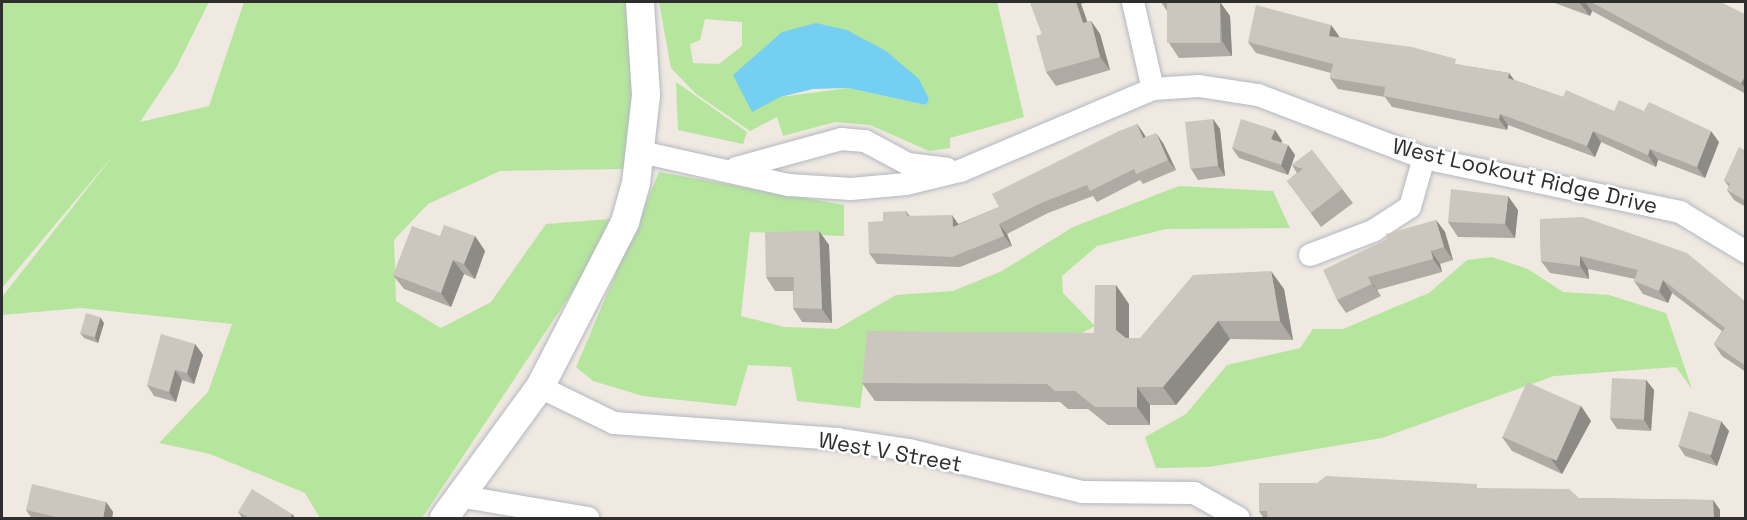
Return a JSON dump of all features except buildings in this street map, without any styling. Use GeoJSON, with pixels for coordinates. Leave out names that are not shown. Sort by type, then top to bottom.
{"type":"FeatureCollection","features":[{"type":"Feature","properties":{"kind":"street"},"geometry":{"type":"LineString","coordinates":[[444,519],[464,496],[540,387],[606,268],[625,222],[640,152],[646,95],[640,2]]}},
{"type":"Feature","properties":{"kind":"street"},"geometry":{"type":"LineString","coordinates":[[1133,2],[1152,89]]}},
{"type":"Feature","properties":{"kind":"street","name":"West Lookout Ridge Drive"},"geometry":{"type":"LineString","coordinates":[[640,152],[789,185],[851,189],[960,171],[1152,89],[1199,87],[1258,95],[1424,158],[1658,205],[1707,226],[1746,252]]}},
{"type":"Feature","properties":{"kind":"street","name":"West Lookout Ridge Drive"},"geometry":{"type":"LineString","coordinates":[[725,170],[841,139],[865,141],[908,164],[960,171]]}},
{"type":"Feature","properties":{"kind":"street"},"geometry":{"type":"LineString","coordinates":[[1310,255],[1373,231],[1410,207],[1424,158]]}},
{"type":"Feature","properties":{"kind":"street","name":"West V Street"},"geometry":{"type":"LineString","coordinates":[[540,387],[614,423],[837,439],[909,450],[1082,492],[1194,493],[1239,519]]}},
{"type":"Feature","properties":{"kind":"street"},"geometry":{"type":"LineString","coordinates":[[464,496],[588,519]]}},
{"type":"Feature","properties":{"kind":"green space"},"geometry":{"type":"Polygon","coordinates":[[[2,2],[209,2],[176,68],[140,122],[209,106],[244,2],[629,2],[634,93],[626,169],[500,171],[428,204],[394,240],[396,301],[441,328],[491,302],[546,224],[611,219],[582,277],[422,518],[320,518],[305,493],[210,454],[159,443],[208,392],[232,324],[81,308],[2,315],[2,297],[116,152],[2,288],[2,2]]]}},
{"type":"Feature","properties":{"kind":"green space"},"geometry":{"type":"Polygon","coordinates":[[[659,2],[997,2],[1024,117],[950,138],[950,148],[929,151],[870,125],[835,122],[783,136],[777,117],[750,131],[696,94],[671,68],[659,2]],[[705,19],[700,40],[690,44],[693,63],[719,64],[742,46],[742,22],[705,19]],[[886,51],[780,97],[848,88],[926,105],[929,99],[886,51]]]}},
{"type":"Feature","properties":{"kind":"green space"},"geometry":{"type":"Polygon","coordinates":[[[676,82],[747,132],[743,144],[678,130],[676,82]]]}},
{"type":"Feature","properties":{"kind":"green space"},"geometry":{"type":"Polygon","coordinates":[[[659,172],[844,205],[844,236],[750,232],[741,316],[785,327],[837,329],[896,295],[953,291],[1002,271],[1073,227],[1179,186],[1273,191],[1290,228],[1166,229],[1097,246],[1062,276],[1063,293],[1095,326],[1065,342],[868,349],[860,408],[797,401],[791,367],[748,365],[736,406],[643,396],[593,381],[576,367],[659,172]]]}},
{"type":"Feature","properties":{"kind":"green space"},"geometry":{"type":"Polygon","coordinates":[[[1492,257],[1528,269],[1563,292],[1609,295],[1666,313],[1692,389],[1676,367],[1554,376],[1382,438],[1209,467],[1156,468],[1145,437],[1186,414],[1227,365],[1300,348],[1313,329],[1343,329],[1429,293],[1467,260],[1492,257]]]}},
{"type":"Feature","properties":{"kind":"water"},"geometry":{"type":"Polygon","coordinates":[[[816,23],[847,30],[886,51],[919,79],[929,99],[926,105],[848,88],[813,89],[780,97],[752,112],[733,75],[782,32],[816,23]]]}}]}
